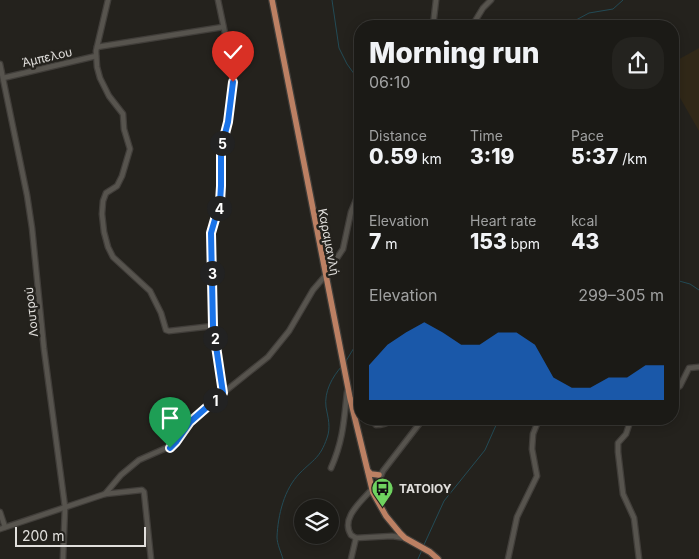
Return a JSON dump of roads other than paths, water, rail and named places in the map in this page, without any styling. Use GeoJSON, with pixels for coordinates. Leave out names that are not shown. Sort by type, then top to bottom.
{"type":"FeatureCollection","features":[{"type":"Feature","properties":{"kind":"main road","name":"Καραμανλή"},"geometry":{"type":"LineString","coordinates":[[272,0],[325,276],[354,415]]}},
{"type":"Feature","properties":{"kind":"main road","name":"Καραμανλή"},"geometry":{"type":"LineString","coordinates":[[356,425],[372,489],[386,516],[405,538],[430,552],[438,559]]}},
{"type":"Feature","properties":{"kind":"main road"},"geometry":{"type":"LineString","coordinates":[[366,468],[371,474],[379,475]]}},
{"type":"Feature","properties":{"kind":"street"},"geometry":{"type":"LineString","coordinates":[[108,0],[96,56],[100,78],[123,114],[124,129],[130,149],[128,161],[117,186],[106,193],[103,201],[102,214],[108,248],[113,257],[150,291],[161,313],[166,330],[213,326]]}},
{"type":"Feature","properties":{"kind":"street"},"geometry":{"type":"LineString","coordinates":[[218,0],[232,59],[233,76],[228,122],[221,149],[220,202],[211,228],[213,326],[223,393]]}},
{"type":"Feature","properties":{"kind":"street"},"geometry":{"type":"LineString","coordinates":[[434,20],[436,0]]}},
{"type":"Feature","properties":{"kind":"street"},"geometry":{"type":"LineString","coordinates":[[475,20],[482,8],[491,0]]}},
{"type":"Feature","properties":{"kind":"street"},"geometry":{"type":"LineString","coordinates":[[97,47],[224,27]]}},
{"type":"Feature","properties":{"kind":"street","name":"Άμπελου"},"geometry":{"type":"LineString","coordinates":[[3,78],[96,56]]}},
{"type":"Feature","properties":{"kind":"street","name":"Λουτρού"},"geometry":{"type":"LineString","coordinates":[[0,64],[32,228],[44,349],[65,507],[63,559]]}},
{"type":"Feature","properties":{"kind":"street"},"geometry":{"type":"LineString","coordinates":[[105,494],[139,460],[173,445],[190,422],[273,352],[289,331],[313,290],[325,276],[342,249],[354,205]]}},
{"type":"Feature","properties":{"kind":"street"},"geometry":{"type":"LineString","coordinates":[[679,387],[689,368],[699,367]]}},
{"type":"Feature","properties":{"kind":"street"},"geometry":{"type":"LineString","coordinates":[[331,468],[342,437],[348,388]]}},
{"type":"Feature","properties":{"kind":"street"},"geometry":{"type":"LineString","coordinates":[[405,538],[392,536],[356,538],[348,532],[348,522],[350,516],[418,425]]}},
{"type":"Feature","properties":{"kind":"street"},"geometry":{"type":"LineString","coordinates":[[508,559],[517,517],[537,476],[532,449],[532,434],[536,425]]}},
{"type":"Feature","properties":{"kind":"street"},"geometry":{"type":"LineString","coordinates":[[629,425],[626,434],[618,443],[618,452],[623,494],[634,518],[640,559]]}},
{"type":"Feature","properties":{"kind":"street"},"geometry":{"type":"LineString","coordinates":[[372,489],[379,475],[386,468]]}},
{"type":"Feature","properties":{"kind":"street"},"geometry":{"type":"LineString","coordinates":[[0,512],[3,528],[105,494],[142,490],[151,559]]}},
{"type":"Feature","properties":{"kind":"street"},"geometry":{"type":"LineString","coordinates":[[344,559],[351,558],[356,538]]}},
{"type":"Feature","properties":{"kind":"waterway"},"geometry":{"type":"LineString","coordinates":[[332,0],[339,48],[354,74]]}},
{"type":"Feature","properties":{"kind":"waterway"},"geometry":{"type":"LineString","coordinates":[[576,20],[589,13],[613,9],[623,0]]}},
{"type":"Feature","properties":{"kind":"waterway"},"geometry":{"type":"LineString","coordinates":[[679,281],[690,284],[699,290]]}},
{"type":"Feature","properties":{"kind":"waterway"},"geometry":{"type":"LineString","coordinates":[[346,361],[354,348]]}},
{"type":"Feature","properties":{"kind":"waterway"},"geometry":{"type":"LineString","coordinates":[[283,559],[277,537],[283,503],[294,479],[322,450],[329,426],[326,396],[332,380],[342,366]]}},
{"type":"Feature","properties":{"kind":"waterway"},"geometry":{"type":"LineString","coordinates":[[423,547],[444,501],[485,450],[496,425]]}},
{"type":"Feature","properties":{"kind":"waterway"},"geometry":{"type":"LineString","coordinates":[[418,559],[422,550]]}},
{"type":"Feature","properties":{"kind":"place","name":"ΤΑΤΟΙΟΥ"},"geometry":{"type":"Point","coordinates":[383,507]}}]}
